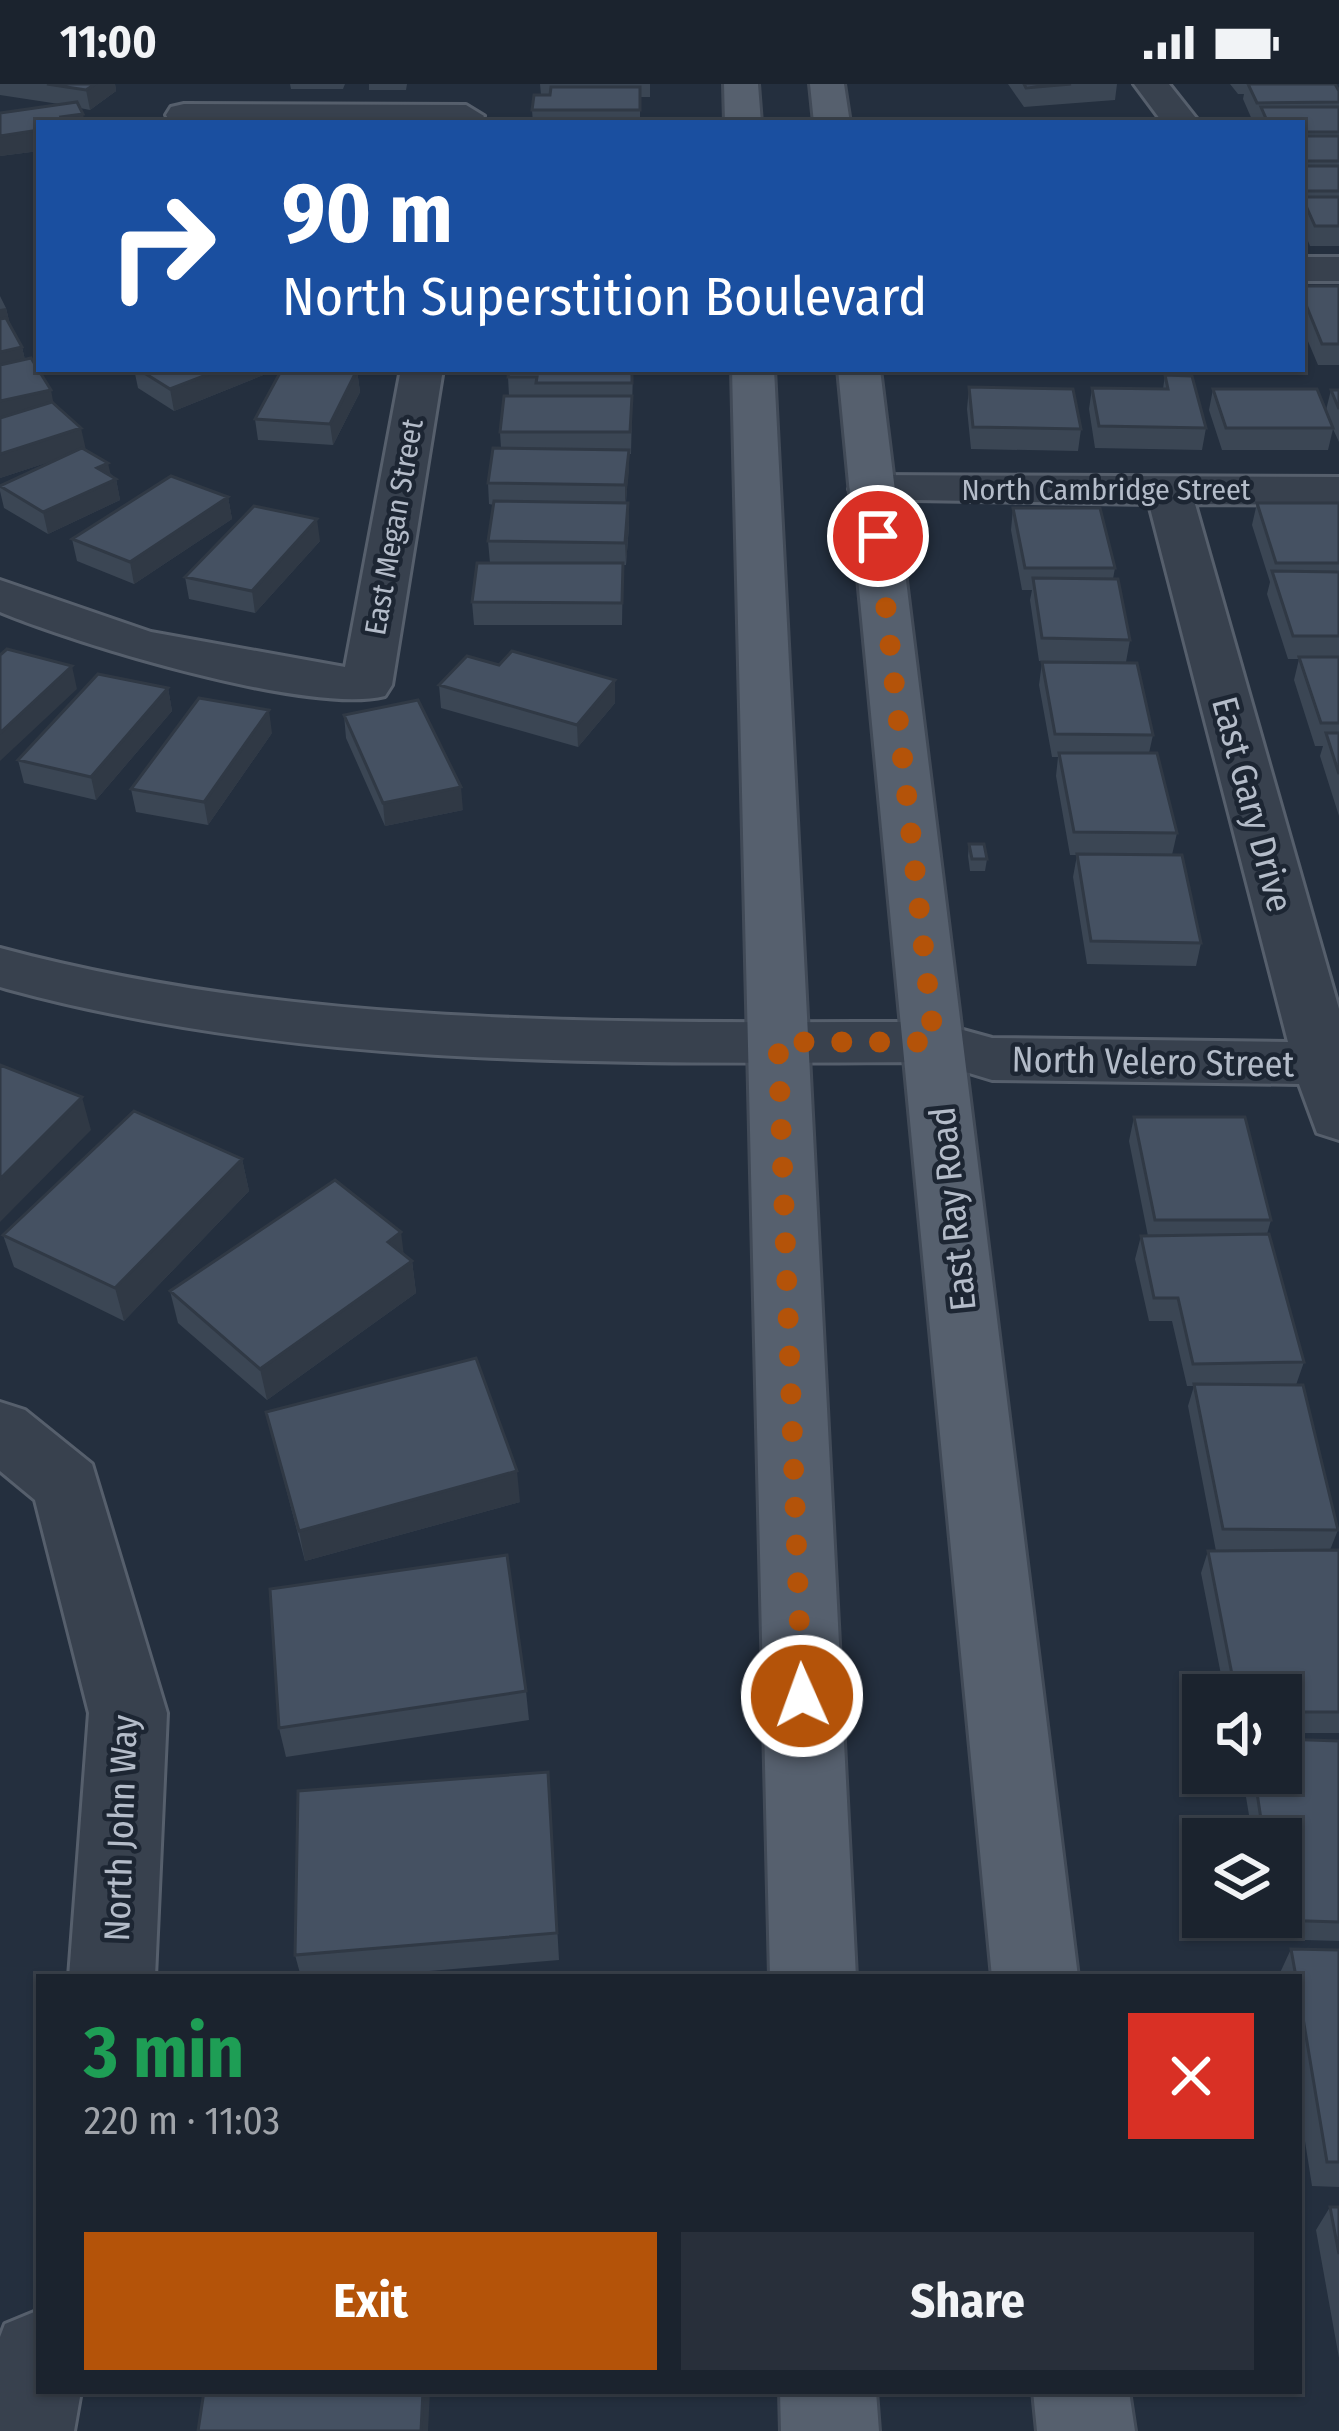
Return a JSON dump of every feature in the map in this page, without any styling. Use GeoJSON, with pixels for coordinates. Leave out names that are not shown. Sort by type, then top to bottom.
{"type":"FeatureCollection","features":[{"type":"Feature","properties":{"kind":"main road"},"geometry":{"type":"LineString","coordinates":[[741,84],[743,120]]}},
{"type":"Feature","properties":{"kind":"main road"},"geometry":{"type":"LineString","coordinates":[[827,84],[832,120]]}},
{"type":"Feature","properties":{"kind":"main road"},"geometry":{"type":"LineString","coordinates":[[753,372],[813,1974]]}},
{"type":"Feature","properties":{"kind":"main road","name":"East Ray Road"},"geometry":{"type":"LineString","coordinates":[[859,372],[1035,1974]]}},
{"type":"Feature","properties":{"kind":"main road"},"geometry":{"type":"LineString","coordinates":[[828,2394],[830,2431]]}},
{"type":"Feature","properties":{"kind":"main road"},"geometry":{"type":"LineString","coordinates":[[1081,2394],[1086,2431]]}},
{"type":"Feature","properties":{"kind":"street"},"geometry":{"type":"LineString","coordinates":[[1151,84],[1181,120]]}},
{"type":"Feature","properties":{"kind":"street"},"geometry":{"type":"LineString","coordinates":[[184,116],[468,108]]}},
{"type":"Feature","properties":{"kind":"street"},"geometry":{"type":"LineString","coordinates":[[1305,269],[1339,269]]}},
{"type":"Feature","properties":{"kind":"street","name":"East Megan Street"},"geometry":{"type":"LineString","coordinates":[[0,594],[141,645],[258,673],[367,686],[421,372]]}},
{"type":"Feature","properties":{"kind":"street","name":"North Cambridge Street"},"geometry":{"type":"LineString","coordinates":[[872,489],[1339,491]]}},
{"type":"Feature","properties":{"kind":"street","name":"East Gary Drive"},"geometry":{"type":"LineString","coordinates":[[1168,490],[1326,1071]]}},
{"type":"Feature","properties":{"kind":"street","name":"North Velero Street"},"geometry":{"type":"LineString","coordinates":[[0,967],[71,990],[340,1030],[572,1043],[934,1042],[992,1059],[1326,1071]]}},
{"type":"Feature","properties":{"kind":"street","name":"North John Way"},"geometry":{"type":"LineString","coordinates":[[0,1430],[67,1485],[128,1712],[112,1974]]}},
{"type":"Feature","properties":{"kind":"street"},"geometry":{"type":"LineString","coordinates":[[25,2431],[36,2374]]}},
{"type":"Feature","properties":{"kind":"building"},"geometry":{"type":"Polygon","coordinates":[[[47,84],[95,84],[86,90],[47,84]]]}},
{"type":"Feature","properties":{"kind":"building"},"geometry":{"type":"Polygon","coordinates":[[[1024,84],[1071,84],[1026,88],[1024,84]]]}},
{"type":"Feature","properties":{"kind":"building"},"geometry":{"type":"Polygon","coordinates":[[[1248,84],[1335,84],[1339,102],[1257,103],[1248,84]]]}},
{"type":"Feature","properties":{"kind":"building"},"geometry":{"type":"Polygon","coordinates":[[[551,87],[640,87],[640,110],[532,110],[534,95],[550,95],[551,87]]]}},
{"type":"Feature","properties":{"kind":"building"},"geometry":{"type":"Polygon","coordinates":[[[77,102],[83,114],[36,120],[36,130],[0,136],[0,113],[77,102]]]}},
{"type":"Feature","properties":{"kind":"building"},"geometry":{"type":"Polygon","coordinates":[[[1261,107],[1339,107],[1339,132],[1305,132],[1305,120],[1267,120],[1261,107]]]}},
{"type":"Feature","properties":{"kind":"building"},"geometry":{"type":"Polygon","coordinates":[[[1305,136],[1339,136],[1339,161],[1305,161],[1305,136]]]}},
{"type":"Feature","properties":{"kind":"building"},"geometry":{"type":"Polygon","coordinates":[[[1305,166],[1339,166],[1339,191],[1305,191],[1305,166]]]}},
{"type":"Feature","properties":{"kind":"building"},"geometry":{"type":"Polygon","coordinates":[[[1305,197],[1339,197],[1339,226],[1315,226],[1305,197]]]}},
{"type":"Feature","properties":{"kind":"building"},"geometry":{"type":"Polygon","coordinates":[[[1305,286],[1339,286],[1339,344],[1322,344],[1305,302],[1305,286]]]}},
{"type":"Feature","properties":{"kind":"building"},"geometry":{"type":"Polygon","coordinates":[[[6,318],[22,347],[0,352],[0,319],[6,318]]]}},
{"type":"Feature","properties":{"kind":"building"},"geometry":{"type":"Polygon","coordinates":[[[31,358],[51,390],[0,401],[0,365],[31,358]]]}},
{"type":"Feature","properties":{"kind":"building"},"geometry":{"type":"Polygon","coordinates":[[[143,372],[214,372],[170,389],[143,372]]]}},
{"type":"Feature","properties":{"kind":"building"},"geometry":{"type":"Polygon","coordinates":[[[280,372],[356,372],[330,424],[255,419],[280,372]]]}},
{"type":"Feature","properties":{"kind":"building"},"geometry":{"type":"Polygon","coordinates":[[[509,372],[632,372],[632,383],[536,383],[537,377],[508,377],[509,372]]]}},
{"type":"Feature","properties":{"kind":"building"},"geometry":{"type":"Polygon","coordinates":[[[1165,375],[1192,376],[1206,428],[1099,426],[1092,388],[1168,389],[1165,375]]]}},
{"type":"Feature","properties":{"kind":"building"},"geometry":{"type":"Polygon","coordinates":[[[969,387],[1073,389],[1081,429],[973,427],[969,387]]]}},
{"type":"Feature","properties":{"kind":"building"},"geometry":{"type":"Polygon","coordinates":[[[1213,389],[1317,389],[1333,428],[1226,428],[1213,389]]]}},
{"type":"Feature","properties":{"kind":"building"},"geometry":{"type":"Polygon","coordinates":[[[504,396],[632,396],[630,432],[500,432],[504,396]]]}},
{"type":"Feature","properties":{"kind":"building"},"geometry":{"type":"Polygon","coordinates":[[[52,402],[81,428],[0,454],[0,418],[52,402]]]}},
{"type":"Feature","properties":{"kind":"building"},"geometry":{"type":"Polygon","coordinates":[[[82,448],[108,463],[97,468],[116,479],[43,512],[0,486],[82,448]]]}},
{"type":"Feature","properties":{"kind":"building"},"geometry":{"type":"Polygon","coordinates":[[[493,448],[629,450],[625,485],[488,483],[493,448]]]}},
{"type":"Feature","properties":{"kind":"building"},"geometry":{"type":"Polygon","coordinates":[[[171,476],[228,497],[130,562],[72,539],[171,476]]]}},
{"type":"Feature","properties":{"kind":"building"},"geometry":{"type":"Polygon","coordinates":[[[494,501],[628,503],[625,543],[488,541],[494,501]]]}},
{"type":"Feature","properties":{"kind":"building"},"geometry":{"type":"Polygon","coordinates":[[[1257,503],[1339,503],[1339,563],[1276,563],[1257,503]]]}},
{"type":"Feature","properties":{"kind":"building"},"geometry":{"type":"Polygon","coordinates":[[[254,506],[317,519],[252,591],[185,577],[254,506]]]}},
{"type":"Feature","properties":{"kind":"building"},"geometry":{"type":"Polygon","coordinates":[[[1013,508],[1100,508],[1115,568],[1025,568],[1013,508]]]}},
{"type":"Feature","properties":{"kind":"building"},"geometry":{"type":"Polygon","coordinates":[[[477,563],[623,563],[622,603],[472,602],[477,563]]]}},
{"type":"Feature","properties":{"kind":"building"},"geometry":{"type":"Polygon","coordinates":[[[1272,571],[1339,572],[1339,636],[1293,636],[1272,571]]]}},
{"type":"Feature","properties":{"kind":"building"},"geometry":{"type":"Polygon","coordinates":[[[1033,578],[1118,579],[1130,640],[1042,638],[1033,578]]]}},
{"type":"Feature","properties":{"kind":"building"},"geometry":{"type":"Polygon","coordinates":[[[7,649],[72,666],[0,733],[0,655],[7,649]]]}},
{"type":"Feature","properties":{"kind":"building"},"geometry":{"type":"Polygon","coordinates":[[[512,651],[615,680],[577,725],[439,685],[467,656],[499,665],[512,651]]]}},
{"type":"Feature","properties":{"kind":"building"},"geometry":{"type":"Polygon","coordinates":[[[1299,657],[1339,657],[1339,723],[1321,723],[1299,657]]]}},
{"type":"Feature","properties":{"kind":"building"},"geometry":{"type":"Polygon","coordinates":[[[1042,662],[1137,663],[1153,735],[1055,734],[1042,662]]]}},
{"type":"Feature","properties":{"kind":"building"},"geometry":{"type":"Polygon","coordinates":[[[98,674],[168,688],[91,777],[18,760],[98,674]]]}},
{"type":"Feature","properties":{"kind":"building"},"geometry":{"type":"Polygon","coordinates":[[[199,698],[269,710],[204,802],[131,789],[199,698]]]}},
{"type":"Feature","properties":{"kind":"building"},"geometry":{"type":"Polygon","coordinates":[[[418,700],[461,787],[383,803],[344,715],[418,700]]]}},
{"type":"Feature","properties":{"kind":"building"},"geometry":{"type":"Polygon","coordinates":[[[1326,733],[1339,733],[1339,774],[1326,733]]]}},
{"type":"Feature","properties":{"kind":"building"},"geometry":{"type":"Polygon","coordinates":[[[1059,753],[1157,753],[1177,833],[1074,832],[1059,753]]]}},
{"type":"Feature","properties":{"kind":"building"},"geometry":{"type":"Polygon","coordinates":[[[969,844],[984,844],[987,859],[972,859],[969,844]]]}},
{"type":"Feature","properties":{"kind":"building"},"geometry":{"type":"Polygon","coordinates":[[[1077,854],[1182,855],[1201,943],[1091,941],[1077,854]]]}},
{"type":"Feature","properties":{"kind":"building"},"geometry":{"type":"Polygon","coordinates":[[[0,1065],[82,1097],[0,1179],[0,1065]]]}},
{"type":"Feature","properties":{"kind":"building"},"geometry":{"type":"Polygon","coordinates":[[[134,1111],[242,1159],[115,1288],[3,1235],[134,1111]]]}},
{"type":"Feature","properties":{"kind":"building"},"geometry":{"type":"Polygon","coordinates":[[[1134,1117],[1245,1117],[1271,1220],[1155,1220],[1134,1117]]]}},
{"type":"Feature","properties":{"kind":"building"},"geometry":{"type":"Polygon","coordinates":[[[335,1180],[401,1232],[388,1242],[412,1261],[260,1369],[170,1291],[335,1180]]]}},
{"type":"Feature","properties":{"kind":"building"},"geometry":{"type":"Polygon","coordinates":[[[1269,1234],[1304,1362],[1193,1364],[1178,1298],[1154,1298],[1141,1236],[1269,1234]]]}},
{"type":"Feature","properties":{"kind":"building"},"geometry":{"type":"Polygon","coordinates":[[[476,1358],[517,1471],[299,1531],[266,1412],[476,1358]]]}},
{"type":"Feature","properties":{"kind":"building"},"geometry":{"type":"Polygon","coordinates":[[[1194,1384],[1303,1385],[1338,1530],[1223,1529],[1194,1384]]]}},
{"type":"Feature","properties":{"kind":"building"},"geometry":{"type":"Polygon","coordinates":[[[1339,1550],[1339,1712],[1302,1712],[1302,1674],[1232,1674],[1208,1551],[1339,1550]]]}},
{"type":"Feature","properties":{"kind":"building"},"geometry":{"type":"Polygon","coordinates":[[[507,1555],[526,1691],[279,1728],[270,1589],[507,1555]]]}},
{"type":"Feature","properties":{"kind":"building"},"geometry":{"type":"Polygon","coordinates":[[[1302,1740],[1339,1741],[1339,1922],[1302,1921],[1302,1818],[1261,1818],[1257,1794],[1302,1794],[1302,1740]]]}},
{"type":"Feature","properties":{"kind":"building"},"geometry":{"type":"Polygon","coordinates":[[[548,1772],[557,1933],[295,1955],[298,1791],[548,1772]]]}},
{"type":"Feature","properties":{"kind":"building"},"geometry":{"type":"Polygon","coordinates":[[[1291,1949],[1339,1950],[1339,2162],[1327,2162],[1302,2012],[1302,1974],[1295,1974],[1291,1949]]]}},
{"type":"Feature","properties":{"kind":"building"},"geometry":{"type":"Polygon","coordinates":[[[1330,2207],[1339,2207],[1339,2254],[1330,2207]]]}},
{"type":"Feature","properties":{"kind":"building"},"geometry":{"type":"Polygon","coordinates":[[[204,2394],[423,2394],[421,2431],[198,2431],[204,2394]]]}},
{"type":"Feature","properties":{"kind":"route"},"geometry":{"type":"LineString","coordinates":[[802,1696],[778,1042],[934,1042],[878,536]]}}]}
